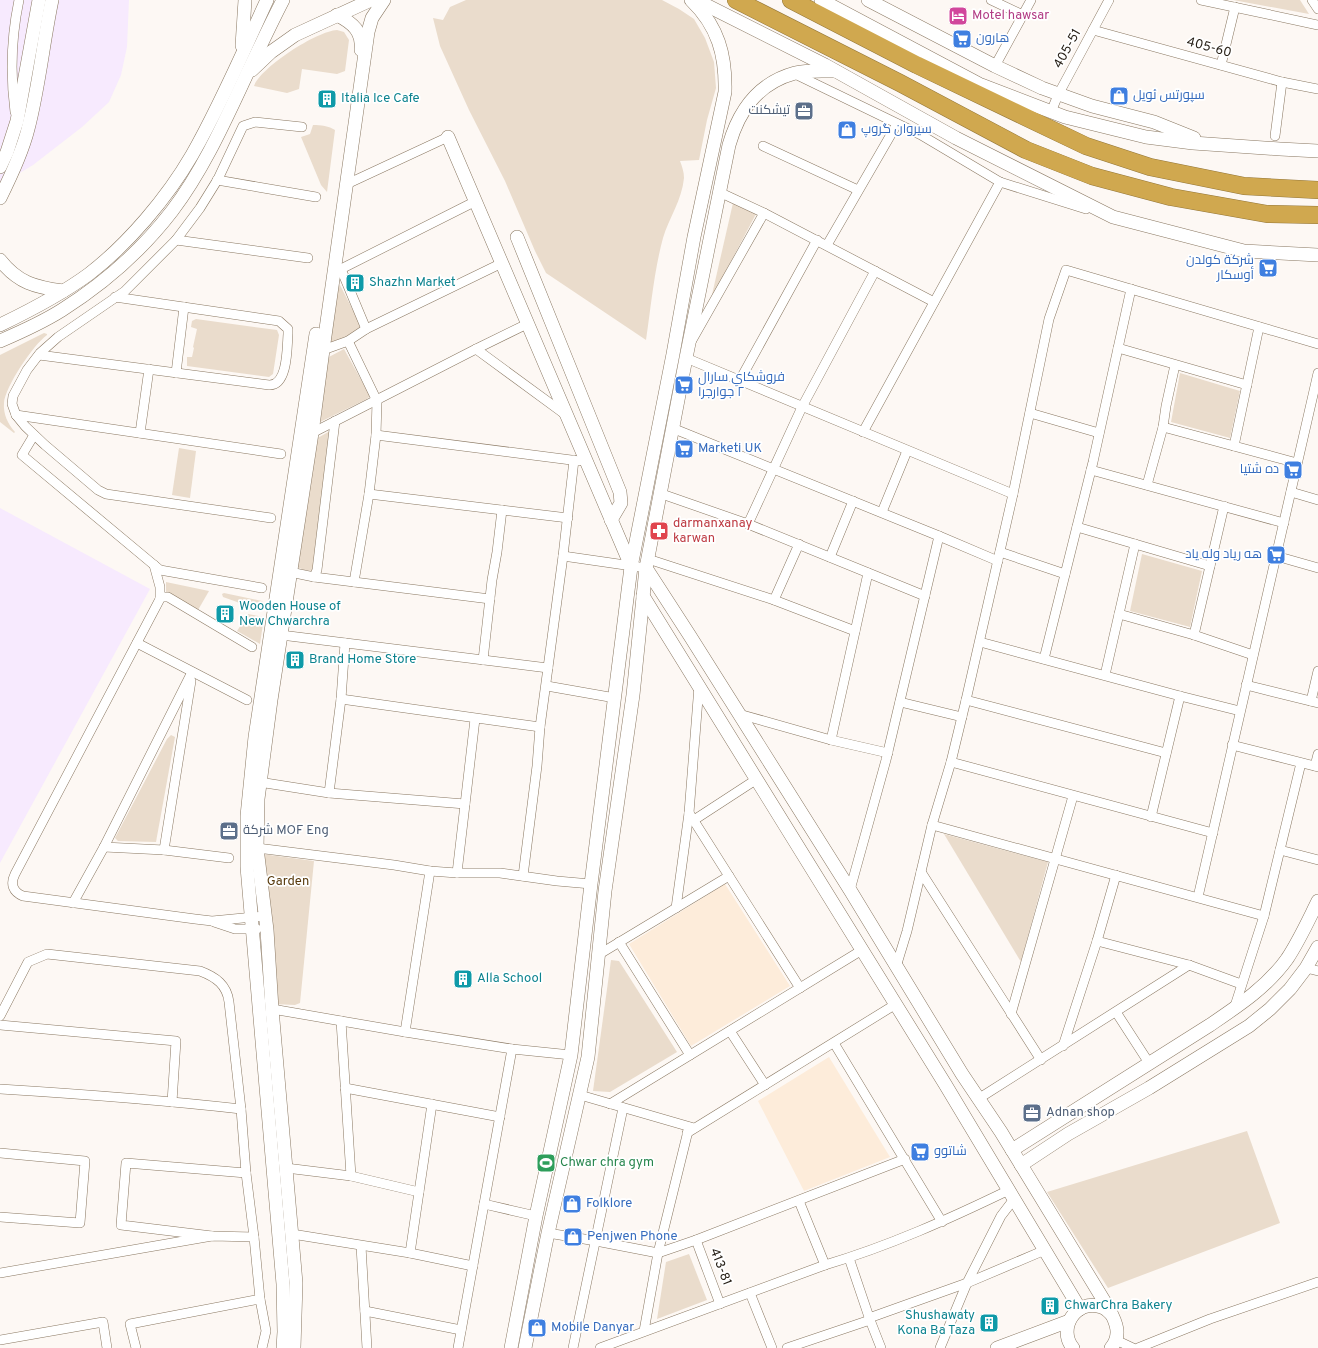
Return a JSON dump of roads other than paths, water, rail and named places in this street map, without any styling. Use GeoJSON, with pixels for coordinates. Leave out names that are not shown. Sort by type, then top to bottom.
{"type":"FeatureCollection","features":[{"type":"Feature","properties":{"kind":"highway"},"geometry":{"type":"LineString","coordinates":[[736,0],[900,83],[1026,150],[1092,176],[1170,197],[1252,212],[1267,214],[1318,215]]}},
{"type":"Feature","properties":{"kind":"highway"},"geometry":{"type":"LineString","coordinates":[[791,0],[917,65],[1086,146],[1150,167],[1244,186],[1318,190]]}},
{"type":"Feature","properties":{"kind":"highway"},"geometry":{"type":"LineString","coordinates":[[979,84],[996,103]]}},
{"type":"Feature","properties":{"kind":"street"},"geometry":{"type":"LineString","coordinates":[[17,121],[13,93],[11,55],[13,32],[19,0]]}},
{"type":"Feature","properties":{"kind":"street"},"geometry":{"type":"LineString","coordinates":[[0,167],[7,152],[17,121],[39,0]]}},
{"type":"Feature","properties":{"kind":"street"},"geometry":{"type":"LineString","coordinates":[[0,198],[28,131],[52,0]]}},
{"type":"Feature","properties":{"kind":"street"},"geometry":{"type":"LineString","coordinates":[[241,54],[245,0]]}},
{"type":"Feature","properties":{"kind":"street"},"geometry":{"type":"LineString","coordinates":[[0,325],[47,301],[89,274],[112,254],[160,202],[191,156],[204,132],[267,0]]}},
{"type":"Feature","properties":{"kind":"street"},"geometry":{"type":"LineString","coordinates":[[0,341],[61,311],[86,294],[115,271],[152,234],[171,212],[203,164],[221,130],[283,0]]}},
{"type":"Feature","properties":{"kind":"street"},"geometry":{"type":"LineString","coordinates":[[246,77],[272,52],[295,35],[371,0]]}},
{"type":"Feature","properties":{"kind":"street"},"geometry":{"type":"LineString","coordinates":[[257,921],[247,867],[247,816],[255,737],[312,358],[334,224],[344,182],[368,32],[372,18],[384,0]]}},
{"type":"Feature","properties":{"kind":"street"},"geometry":{"type":"LineString","coordinates":[[511,1348],[536,1216],[571,1054],[631,567],[673,354],[694,237],[725,92],[726,74],[718,38],[710,22],[691,0]]}},
{"type":"Feature","properties":{"kind":"street"},"geometry":{"type":"LineString","coordinates":[[696,0],[835,71],[963,142],[1113,217]]}},
{"type":"Feature","properties":{"kind":"street"},"geometry":{"type":"LineString","coordinates":[[821,0],[979,84],[1065,117],[1146,137],[1211,144],[1318,151]]}},
{"type":"Feature","properties":{"kind":"street"},"geometry":{"type":"LineString","coordinates":[[868,0],[995,66],[1058,95],[1092,106],[1154,122],[1211,144]]}},
{"type":"Feature","properties":{"kind":"street"},"geometry":{"type":"LineString","coordinates":[[991,0],[1023,16]]}},
{"type":"Feature","properties":{"kind":"street"},"geometry":{"type":"LineString","coordinates":[[995,66],[1023,16],[1030,0]]}},
{"type":"Feature","properties":{"kind":"street","name":"405-51"},"geometry":{"type":"LineString","coordinates":[[1051,112],[1058,95],[1109,0]]}},
{"type":"Feature","properties":{"kind":"street"},"geometry":{"type":"LineString","coordinates":[[1201,0],[1318,25]]}},
{"type":"Feature","properties":{"kind":"street"},"geometry":{"type":"LineString","coordinates":[[1312,0],[1318,10]]}},
{"type":"Feature","properties":{"kind":"street"},"geometry":{"type":"LineString","coordinates":[[1221,65],[1235,7]]}},
{"type":"Feature","properties":{"kind":"street"},"geometry":{"type":"LineString","coordinates":[[283,1348],[283,1284],[279,1245],[257,921],[258,799],[259,782],[312,433],[322,350],[338,270],[344,182],[361,44],[359,33],[356,28],[348,21],[337,15]]}},
{"type":"Feature","properties":{"kind":"street","name":"405-60"},"geometry":{"type":"LineString","coordinates":[[1093,30],[1282,82],[1318,89]]}},
{"type":"Feature","properties":{"kind":"street"},"geometry":{"type":"LineString","coordinates":[[526,1348],[548,1233],[588,1057],[605,891],[633,695],[647,564],[686,354],[729,144],[735,126],[750,102],[771,84],[794,74],[835,71]]}},
{"type":"Feature","properties":{"kind":"street"},"geometry":{"type":"LineString","coordinates":[[794,74],[920,135],[1000,182],[1113,217],[1244,251],[1318,255]]}},
{"type":"Feature","properties":{"kind":"street"},"geometry":{"type":"LineString","coordinates":[[1275,136],[1282,82]]}},
{"type":"Feature","properties":{"kind":"street"},"geometry":{"type":"LineString","coordinates":[[271,518],[106,494],[98,490],[34,435],[16,415],[12,404],[13,396],[27,370],[39,355],[58,337],[125,291],[176,240],[200,208],[217,180],[241,130],[246,124],[255,122],[302,127]]}},
{"type":"Feature","properties":{"kind":"street"},"geometry":{"type":"LineString","coordinates":[[827,245],[897,124]]}},
{"type":"Feature","properties":{"kind":"street"},"geometry":{"type":"LineString","coordinates":[[344,182],[448,137],[566,415],[580,461],[611,520],[644,599],[896,1004],[1080,1309]]}},
{"type":"Feature","properties":{"kind":"street"},"geometry":{"type":"LineString","coordinates":[[956,156],[963,142]]}},
{"type":"Feature","properties":{"kind":"street"},"geometry":{"type":"LineString","coordinates":[[763,146],[858,190]]}},
{"type":"Feature","properties":{"kind":"street"},"geometry":{"type":"LineString","coordinates":[[217,180],[316,196]]}},
{"type":"Feature","properties":{"kind":"street"},"geometry":{"type":"LineString","coordinates":[[863,432],[1000,182]]}},
{"type":"Feature","properties":{"kind":"street"},"geometry":{"type":"LineString","coordinates":[[719,192],[827,245],[934,302]]}},
{"type":"Feature","properties":{"kind":"street"},"geometry":{"type":"LineString","coordinates":[[338,270],[476,201]]}},
{"type":"Feature","properties":{"kind":"street"},"geometry":{"type":"LineString","coordinates":[[686,354],[764,213]]}},
{"type":"Feature","properties":{"kind":"street"},"geometry":{"type":"LineString","coordinates":[[517,237],[620,492],[621,503],[611,520]]}},
{"type":"Feature","properties":{"kind":"street"},"geometry":{"type":"LineString","coordinates":[[694,237],[708,252]]}},
{"type":"Feature","properties":{"kind":"street"},"geometry":{"type":"LineString","coordinates":[[176,240],[308,258]]}},
{"type":"Feature","properties":{"kind":"street"},"geometry":{"type":"LineString","coordinates":[[740,380],[817,240]]}},
{"type":"Feature","properties":{"kind":"street"},"geometry":{"type":"LineString","coordinates":[[0,260],[8,271],[23,282],[40,288],[63,291]]}},
{"type":"Feature","properties":{"kind":"street"},"geometry":{"type":"LineString","coordinates":[[322,350],[348,341],[366,329],[502,263]]}},
{"type":"Feature","properties":{"kind":"street"},"geometry":{"type":"LineString","coordinates":[[338,270],[366,329]]}},
{"type":"Feature","properties":{"kind":"street"},"geometry":{"type":"LineString","coordinates":[[896,967],[907,931],[932,825],[951,762],[980,642],[1013,494],[1049,319],[1066,270],[1318,344]]}},
{"type":"Feature","properties":{"kind":"street"},"geometry":{"type":"LineString","coordinates":[[748,524],[802,407],[875,271]]}},
{"type":"Feature","properties":{"kind":"street"},"geometry":{"type":"LineString","coordinates":[[1044,659],[1091,470],[1131,289]]}},
{"type":"Feature","properties":{"kind":"street"},"geometry":{"type":"LineString","coordinates":[[39,355],[274,385],[280,380],[284,372],[288,329],[282,322],[115,297]]}},
{"type":"Feature","properties":{"kind":"street"},"geometry":{"type":"LineString","coordinates":[[176,373],[184,307]]}},
{"type":"Feature","properties":{"kind":"street"},"geometry":{"type":"LineString","coordinates":[[312,433],[377,401],[476,348],[527,324]]}},
{"type":"Feature","properties":{"kind":"street"},"geometry":{"type":"LineString","coordinates":[[1234,446],[1259,327]]}},
{"type":"Feature","properties":{"kind":"street"},"geometry":{"type":"LineString","coordinates":[[348,341],[377,401],[376,435],[369,494],[354,582]]}},
{"type":"Feature","properties":{"kind":"street"},"geometry":{"type":"LineString","coordinates":[[476,348],[566,415]]}},
{"type":"Feature","properties":{"kind":"street"},"geometry":{"type":"LineString","coordinates":[[1118,348],[1247,385]]}},
{"type":"Feature","properties":{"kind":"street"},"geometry":{"type":"LineString","coordinates":[[686,354],[740,380],[802,407],[1013,494]]}},
{"type":"Feature","properties":{"kind":"street"},"geometry":{"type":"LineString","coordinates":[[1147,485],[1163,427],[1175,365]]}},
{"type":"Feature","properties":{"kind":"street"},"geometry":{"type":"LineString","coordinates":[[140,434],[149,369]]}},
{"type":"Feature","properties":{"kind":"street"},"geometry":{"type":"LineString","coordinates":[[1198,897],[1297,463],[1316,393],[1318,373]]}},
{"type":"Feature","properties":{"kind":"street"},"geometry":{"type":"LineString","coordinates":[[1030,413],[1099,432]]}},
{"type":"Feature","properties":{"kind":"street"},"geometry":{"type":"LineString","coordinates":[[16,415],[281,454]]}},
{"type":"Feature","properties":{"kind":"street"},"geometry":{"type":"LineString","coordinates":[[314,577],[317,570],[335,421]]}},
{"type":"Feature","properties":{"kind":"street"},"geometry":{"type":"LineString","coordinates":[[1163,427],[1297,463]]}},
{"type":"Feature","properties":{"kind":"street"},"geometry":{"type":"LineString","coordinates":[[672,428],[939,536],[999,557],[1065,574]]}},
{"type":"Feature","properties":{"kind":"street"},"geometry":{"type":"LineString","coordinates":[[34,435],[22,455],[160,570],[262,588]]}},
{"type":"Feature","properties":{"kind":"street"},"geometry":{"type":"LineString","coordinates":[[376,435],[580,461]]}},
{"type":"Feature","properties":{"kind":"street"},"geometry":{"type":"LineString","coordinates":[[882,512],[907,451]]}},
{"type":"Feature","properties":{"kind":"street"},"geometry":{"type":"LineString","coordinates":[[523,876],[538,766],[540,727],[568,518],[580,461]]}},
{"type":"Feature","properties":{"kind":"street"},"geometry":{"type":"LineString","coordinates":[[1091,470],[1284,523]]}},
{"type":"Feature","properties":{"kind":"street"},"geometry":{"type":"LineString","coordinates":[[1291,492],[1318,500]]}},
{"type":"Feature","properties":{"kind":"street"},"geometry":{"type":"LineString","coordinates":[[659,493],[748,524],[925,596]]}},
{"type":"Feature","properties":{"kind":"street"},"geometry":{"type":"LineString","coordinates":[[369,494],[568,518]]}},
{"type":"Feature","properties":{"kind":"street"},"geometry":{"type":"LineString","coordinates":[[830,557],[853,501]]}},
{"type":"Feature","properties":{"kind":"street"},"geometry":{"type":"LineString","coordinates":[[1194,635],[1224,506]]}},
{"type":"Feature","properties":{"kind":"street"},"geometry":{"type":"LineString","coordinates":[[483,660],[502,510]]}},
{"type":"Feature","properties":{"kind":"street"},"geometry":{"type":"LineString","coordinates":[[1077,527],[1210,566]]}},
{"type":"Feature","properties":{"kind":"street"},"geometry":{"type":"LineString","coordinates":[[850,890],[888,754],[939,536]]}},
{"type":"Feature","properties":{"kind":"street"},"geometry":{"type":"LineString","coordinates":[[774,600],[799,544]]}},
{"type":"Feature","properties":{"kind":"street"},"geometry":{"type":"LineString","coordinates":[[1105,676],[1136,544]]}},
{"type":"Feature","properties":{"kind":"street"},"geometry":{"type":"LineString","coordinates":[[563,556],[631,567],[647,564],[774,600],[855,631]]}},
{"type":"Feature","properties":{"kind":"street"},"geometry":{"type":"LineString","coordinates":[[1276,556],[1318,568]]}},
{"type":"Feature","properties":{"kind":"street"},"geometry":{"type":"LineString","coordinates":[[647,564],[738,714],[850,890],[962,1074],[1012,1150],[1115,1320]]}},
{"type":"Feature","properties":{"kind":"street"},"geometry":{"type":"LineString","coordinates":[[154,565],[160,587],[160,598],[13,879],[12,884],[14,890],[18,894],[24,896],[212,921],[242,918],[257,921],[266,930],[296,1283],[294,1348]]}},
{"type":"Feature","properties":{"kind":"street"},"geometry":{"type":"LineString","coordinates":[[290,572],[314,577],[490,599]]}},
{"type":"Feature","properties":{"kind":"street"},"geometry":{"type":"LineString","coordinates":[[831,740],[868,573]]}},
{"type":"Feature","properties":{"kind":"street"},"geometry":{"type":"LineString","coordinates":[[160,598],[164,596],[168,597],[252,646]]}},
{"type":"Feature","properties":{"kind":"street"},"geometry":{"type":"LineString","coordinates":[[1119,614],[1194,635],[1253,655]]}},
{"type":"Feature","properties":{"kind":"street"},"geometry":{"type":"LineString","coordinates":[[640,632],[650,629],[664,631]]}},
{"type":"Feature","properties":{"kind":"street"},"geometry":{"type":"LineString","coordinates":[[281,635],[548,668]]}},
{"type":"Feature","properties":{"kind":"street"},"geometry":{"type":"LineString","coordinates":[[673,646],[690,636]]}},
{"type":"Feature","properties":{"kind":"street"},"geometry":{"type":"LineString","coordinates":[[980,642],[1240,711]]}},
{"type":"Feature","properties":{"kind":"street"},"geometry":{"type":"LineString","coordinates":[[137,643],[247,700]]}},
{"type":"Feature","properties":{"kind":"street"},"geometry":{"type":"LineString","coordinates":[[329,793],[341,699],[345,643]]}},
{"type":"Feature","properties":{"kind":"street"},"geometry":{"type":"LineString","coordinates":[[1246,685],[1315,702],[1318,671]]}},
{"type":"Feature","properties":{"kind":"street"},"geometry":{"type":"LineString","coordinates":[[74,903],[104,847],[192,672]]}},
{"type":"Feature","properties":{"kind":"street"},"geometry":{"type":"LineString","coordinates":[[164,850],[192,672]]}},
{"type":"Feature","properties":{"kind":"street"},"geometry":{"type":"LineString","coordinates":[[546,686],[615,698]]}},
{"type":"Feature","properties":{"kind":"street"},"geometry":{"type":"LineString","coordinates":[[676,908],[691,816],[698,686]]}},
{"type":"Feature","properties":{"kind":"street"},"geometry":{"type":"LineString","coordinates":[[1151,817],[1180,696]]}},
{"type":"Feature","properties":{"kind":"street"},"geometry":{"type":"LineString","coordinates":[[341,699],[540,727]]}},
{"type":"Feature","properties":{"kind":"street"},"geometry":{"type":"LineString","coordinates":[[966,700],[1166,753]]}},
{"type":"Feature","properties":{"kind":"street"},"geometry":{"type":"LineString","coordinates":[[900,702],[962,717]]}},
{"type":"Feature","properties":{"kind":"street"},"geometry":{"type":"LineString","coordinates":[[738,714],[888,754]]}},
{"type":"Feature","properties":{"kind":"street"},"geometry":{"type":"LineString","coordinates":[[457,874],[475,719]]}},
{"type":"Feature","properties":{"kind":"street"},"geometry":{"type":"LineString","coordinates":[[1232,745],[1316,767],[1318,754]]}},
{"type":"Feature","properties":{"kind":"street"},"geometry":{"type":"LineString","coordinates":[[951,762],[1213,833]]}},
{"type":"Feature","properties":{"kind":"street"},"geometry":{"type":"LineString","coordinates":[[1234,1009],[1264,916],[1301,763]]}},
{"type":"Feature","properties":{"kind":"street"},"geometry":{"type":"LineString","coordinates":[[691,816],[757,779]]}},
{"type":"Feature","properties":{"kind":"street"},"geometry":{"type":"LineString","coordinates":[[259,782],[329,793],[465,804]]}},
{"type":"Feature","properties":{"kind":"street"},"geometry":{"type":"LineString","coordinates":[[1011,1014],[1073,796]]}},
{"type":"Feature","properties":{"kind":"street"},"geometry":{"type":"LineString","coordinates":[[691,816],[800,988]]}},
{"type":"Feature","properties":{"kind":"street"},"geometry":{"type":"LineString","coordinates":[[932,825],[1264,916]]}},
{"type":"Feature","properties":{"kind":"street"},"geometry":{"type":"LineString","coordinates":[[104,847],[164,850],[230,858]]}},
{"type":"Feature","properties":{"kind":"street"},"geometry":{"type":"LineString","coordinates":[[257,848],[457,874],[500,873],[591,884]]}},
{"type":"Feature","properties":{"kind":"street"},"geometry":{"type":"LineString","coordinates":[[1280,850],[1318,860]]}},
{"type":"Feature","properties":{"kind":"street"},"geometry":{"type":"LineString","coordinates":[[405,1032],[430,871]]}},
{"type":"Feature","properties":{"kind":"street"},"geometry":{"type":"LineString","coordinates":[[921,872],[1041,1060]]}},
{"type":"Feature","properties":{"kind":"street"},"geometry":{"type":"LineString","coordinates":[[1063,1046],[1097,941],[1116,875]]}},
{"type":"Feature","properties":{"kind":"street"},"geometry":{"type":"LineString","coordinates":[[598,955],[729,876]]}},
{"type":"Feature","properties":{"kind":"street"},"geometry":{"type":"LineString","coordinates":[[1012,1150],[1234,1009],[1260,990],[1287,959],[1318,901]]}},
{"type":"Feature","properties":{"kind":"street"},"geometry":{"type":"LineString","coordinates":[[1097,941],[1189,965],[1241,984]]}},
{"type":"Feature","properties":{"kind":"street"},"geometry":{"type":"LineString","coordinates":[[619,942],[690,1055]]}},
{"type":"Feature","properties":{"kind":"street"},"geometry":{"type":"LineString","coordinates":[[1021,1165],[1068,1134],[1155,1084],[1249,1026],[1270,1009],[1312,970],[1318,947]]}},
{"type":"Feature","properties":{"kind":"street"},"geometry":{"type":"LineString","coordinates":[[610,1104],[862,950]]}},
{"type":"Feature","properties":{"kind":"street"},"geometry":{"type":"LineString","coordinates":[[0,1016],[28,962],[47,954],[200,971],[217,979],[223,985],[228,995],[260,1299],[266,1332],[262,1348]]}},
{"type":"Feature","properties":{"kind":"street"},"geometry":{"type":"LineString","coordinates":[[978,1099],[1189,965]]}},
{"type":"Feature","properties":{"kind":"street"},"geometry":{"type":"LineString","coordinates":[[644,1332],[658,1253],[691,1129],[896,1004]]}},
{"type":"Feature","properties":{"kind":"street"},"geometry":{"type":"LineString","coordinates":[[272,1009],[512,1050],[571,1054]]}},
{"type":"Feature","properties":{"kind":"street"},"geometry":{"type":"LineString","coordinates":[[1116,1012],[1149,1063]]}},
{"type":"Feature","properties":{"kind":"street"},"geometry":{"type":"LineString","coordinates":[[341,1021],[351,1176]]}},
{"type":"Feature","properties":{"kind":"street"},"geometry":{"type":"LineString","coordinates":[[0,1025],[176,1041],[172,1102]]}},
{"type":"Feature","properties":{"kind":"street"},"geometry":{"type":"LineString","coordinates":[[730,1031],[765,1085]]}},
{"type":"Feature","properties":{"kind":"street"},"geometry":{"type":"LineString","coordinates":[[834,1042],[942,1222]]}},
{"type":"Feature","properties":{"kind":"street"},"geometry":{"type":"LineString","coordinates":[[458,1348],[512,1050]]}},
{"type":"Feature","properties":{"kind":"street"},"geometry":{"type":"LineString","coordinates":[[945,1084],[962,1074]]}},
{"type":"Feature","properties":{"kind":"street"},"geometry":{"type":"LineString","coordinates":[[345,1088],[500,1117]]}},
{"type":"Feature","properties":{"kind":"street"},"geometry":{"type":"LineString","coordinates":[[0,1089],[172,1102],[241,1109]]}},
{"type":"Feature","properties":{"kind":"street"},"geometry":{"type":"LineString","coordinates":[[580,1095],[691,1129]]}},
{"type":"Feature","properties":{"kind":"street"},"geometry":{"type":"LineString","coordinates":[[410,1253],[432,1104]]}},
{"type":"Feature","properties":{"kind":"street"},"geometry":{"type":"LineString","coordinates":[[573,1348],[623,1108]]}},
{"type":"Feature","properties":{"kind":"street"},"geometry":{"type":"LineString","coordinates":[[0,1153],[85,1161],[80,1223],[0,1217]]}},
{"type":"Feature","properties":{"kind":"street"},"geometry":{"type":"LineString","coordinates":[[548,1233],[658,1253],[696,1240],[905,1159]]}},
{"type":"Feature","properties":{"kind":"street"},"geometry":{"type":"LineString","coordinates":[[246,1173],[126,1162],[121,1225],[212,1236],[254,1236]]}},
{"type":"Feature","properties":{"kind":"street"},"geometry":{"type":"LineString","coordinates":[[286,1168],[351,1176],[419,1192]]}},
{"type":"Feature","properties":{"kind":"street"},"geometry":{"type":"LineString","coordinates":[[600,1348],[750,1292],[849,1258],[1011,1195]]}},
{"type":"Feature","properties":{"kind":"street"},"geometry":{"type":"LineString","coordinates":[[940,1348],[967,1283],[1011,1195]]}},
{"type":"Feature","properties":{"kind":"street"},"geometry":{"type":"LineString","coordinates":[[799,1200],[825,1265]]}},
{"type":"Feature","properties":{"kind":"street"},"geometry":{"type":"LineString","coordinates":[[484,1204],[536,1216]]}},
{"type":"Feature","properties":{"kind":"street"},"geometry":{"type":"LineString","coordinates":[[0,1273],[212,1236]]}},
{"type":"Feature","properties":{"kind":"street"},"geometry":{"type":"LineString","coordinates":[[293,1239],[410,1253],[473,1266]]}},
{"type":"Feature","properties":{"kind":"street","name":"413-81"},"geometry":{"type":"LineString","coordinates":[[696,1240],[720,1304]]}},
{"type":"Feature","properties":{"kind":"street"},"geometry":{"type":"LineString","coordinates":[[361,1246],[367,1348]]}},
{"type":"Feature","properties":{"kind":"street"},"geometry":{"type":"LineString","coordinates":[[787,1348],[967,1283],[1045,1250]]}},
{"type":"Feature","properties":{"kind":"street"},"geometry":{"type":"LineString","coordinates":[[849,1258],[869,1319],[881,1348]]}},
{"type":"Feature","properties":{"kind":"street"},"geometry":{"type":"LineString","coordinates":[[1138,1348],[1210,1319],[1318,1282]]}},
{"type":"Feature","properties":{"kind":"street"},"geometry":{"type":"LineString","coordinates":[[750,1292],[772,1348]]}},
{"type":"Feature","properties":{"kind":"street"},"geometry":{"type":"LineString","coordinates":[[136,1348],[130,1324],[260,1299]]}},
{"type":"Feature","properties":{"kind":"street"},"geometry":{"type":"LineString","coordinates":[[1073,1348],[1066,1334],[1069,1320],[1071,1316],[1080,1309],[1088,1306],[1100,1306],[1112,1314],[1118,1333],[1114,1344],[1132,1348]]}},
{"type":"Feature","properties":{"kind":"street"},"geometry":{"type":"LineString","coordinates":[[365,1311],[461,1330]]}},
{"type":"Feature","properties":{"kind":"street"},"geometry":{"type":"LineString","coordinates":[[997,1348],[1069,1320]]}},
{"type":"Feature","properties":{"kind":"street"},"geometry":{"type":"LineString","coordinates":[[0,1340],[103,1322],[107,1348]]}},
{"type":"Feature","properties":{"kind":"place","name":"Motel hawsar"},"geometry":{"type":"Point","coordinates":[958,16]}},
{"type":"Feature","properties":{"kind":"place","name":"هارون"},"geometry":{"type":"Point","coordinates":[962,39]}},
{"type":"Feature","properties":{"kind":"place","name":"سپورتس ئويل"},"geometry":{"type":"Point","coordinates":[1119,96]}},
{"type":"Feature","properties":{"kind":"place","name":"Italia Ice Cafe"},"geometry":{"type":"Point","coordinates":[327,99]}},
{"type":"Feature","properties":{"kind":"place","name":"تيشكنت"},"geometry":{"type":"Point","coordinates":[804,111]}},
{"type":"Feature","properties":{"kind":"place","name":"سیروان گروپ"},"geometry":{"type":"Point","coordinates":[847,130]}},
{"type":"Feature","properties":{"kind":"place","name":"شرکة کولدن أوسکار"},"geometry":{"type":"Point","coordinates":[1268,268]}},
{"type":"Feature","properties":{"kind":"place","name":"Shazhn Market"},"geometry":{"type":"Point","coordinates":[355,283]}},
{"type":"Feature","properties":{"kind":"place","name":"فروشكاي سارال ٢ جوارجرا"},"geometry":{"type":"Point","coordinates":[684,385]}},
{"type":"Feature","properties":{"kind":"place","name":"Marketi UK"},"geometry":{"type":"Point","coordinates":[684,449]}},
{"type":"Feature","properties":{"kind":"place","name":"ده شتيا"},"geometry":{"type":"Point","coordinates":[1293,470]}},
{"type":"Feature","properties":{"kind":"place","name":"darmanxanay karwan"},"geometry":{"type":"Point","coordinates":[659,531]}},
{"type":"Feature","properties":{"kind":"place","name":"هه رياد وله ياد"},"geometry":{"type":"Point","coordinates":[1276,555]}},
{"type":"Feature","properties":{"kind":"place","name":"Wooden House of New Chwarchra"},"geometry":{"type":"Point","coordinates":[225,614]}},
{"type":"Feature","properties":{"kind":"place","name":"Brand Home Store"},"geometry":{"type":"Point","coordinates":[295,660]}},
{"type":"Feature","properties":{"kind":"place","name":"شركة MOF Eng"},"geometry":{"type":"Point","coordinates":[229,831]}},
{"type":"Feature","properties":{"kind":"place","name":"Alla School"},"geometry":{"type":"Point","coordinates":[463,979]}},
{"type":"Feature","properties":{"kind":"place","name":"Adnan shop"},"geometry":{"type":"Point","coordinates":[1032,1113]}},
{"type":"Feature","properties":{"kind":"place","name":"شاتوو"},"geometry":{"type":"Point","coordinates":[920,1152]}},
{"type":"Feature","properties":{"kind":"place","name":"Chwar chra gym"},"geometry":{"type":"Point","coordinates":[546,1163]}},
{"type":"Feature","properties":{"kind":"place","name":"Folklore"},"geometry":{"type":"Point","coordinates":[572,1204]}},
{"type":"Feature","properties":{"kind":"place","name":"Penjwen Phone"},"geometry":{"type":"Point","coordinates":[573,1237]}},
{"type":"Feature","properties":{"kind":"place","name":"ChwarChra Bakery"},"geometry":{"type":"Point","coordinates":[1050,1306]}},
{"type":"Feature","properties":{"kind":"place","name":"Shushawaty Kona Ba Taza"},"geometry":{"type":"Point","coordinates":[989,1323]}},
{"type":"Feature","properties":{"kind":"place","name":"Mobile Danyar"},"geometry":{"type":"Point","coordinates":[537,1328]}},
{"type":"Feature","properties":{"kind":"park label","name":"Garden"},"geometry":{"type":"Point","coordinates":[288,882]}}]}
